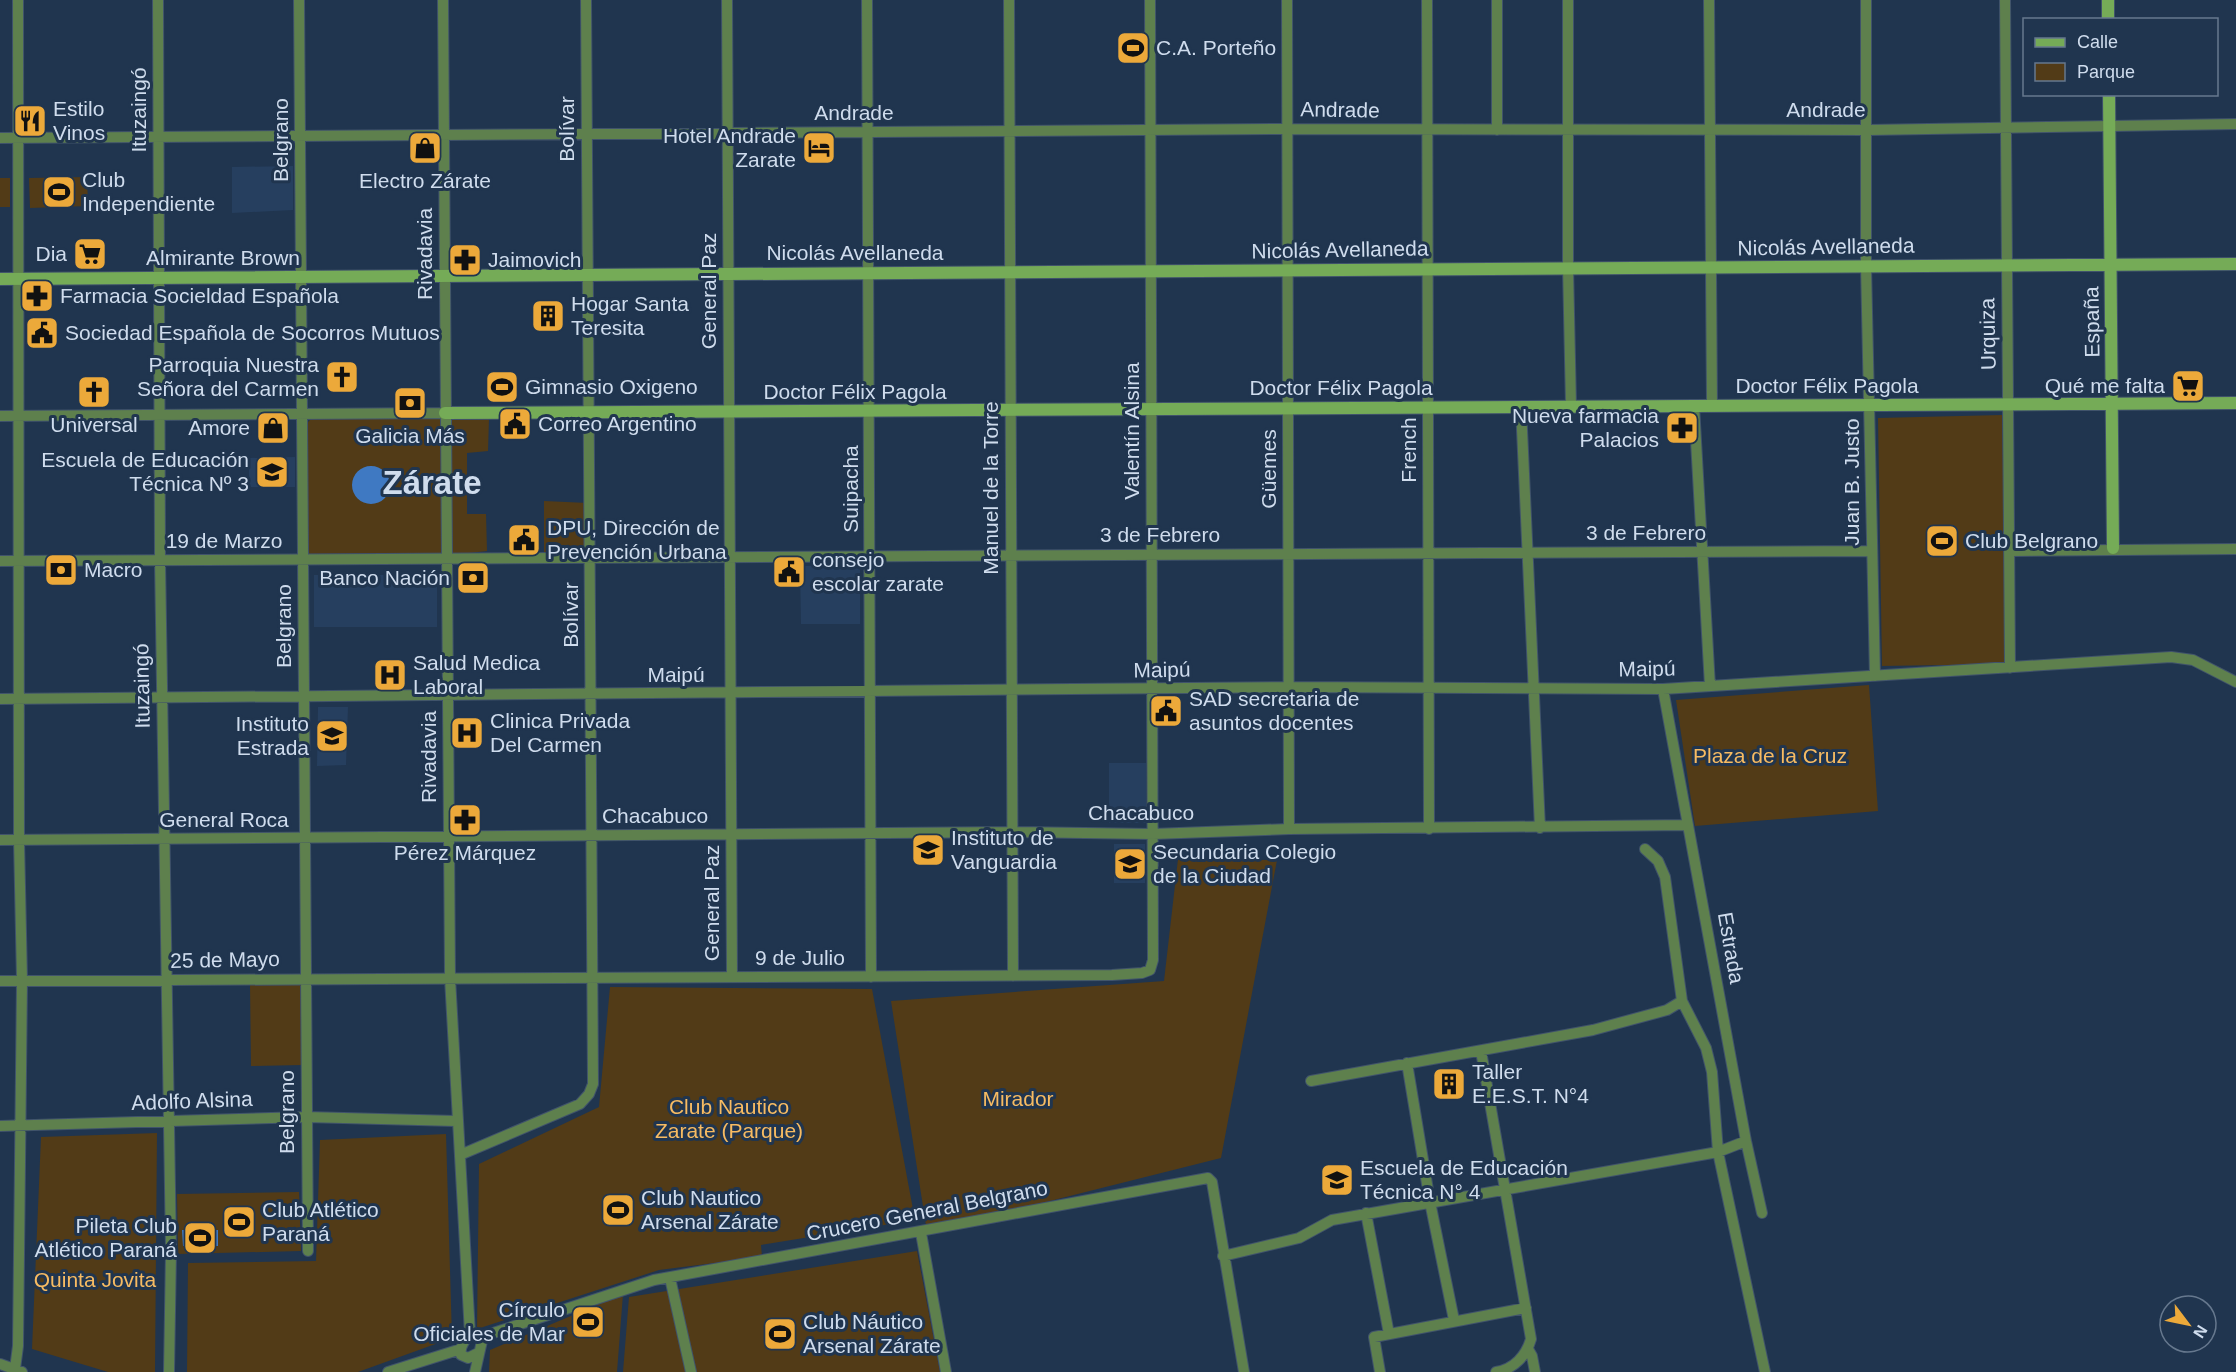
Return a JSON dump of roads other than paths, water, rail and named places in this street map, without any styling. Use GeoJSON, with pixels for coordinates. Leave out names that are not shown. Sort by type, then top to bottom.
{"type":"FeatureCollection","features":[{"type":"Feature","properties":{"kind":"street"},"geometry":{"type":"LineString","coordinates":[[0,1364],[19,1371],[19,1125],[22,980],[19,840],[18,0]]}},
{"type":"Feature","properties":{"kind":"street","name":"Ituzaingó"},"geometry":{"type":"LineString","coordinates":[[158,0],[160,560],[167,1121],[171,1251],[170,1372]]}},
{"type":"Feature","properties":{"kind":"street","name":"Belgrano"},"geometry":{"type":"LineString","coordinates":[[299,0],[308,1251]]}},
{"type":"Feature","properties":{"kind":"street","name":"Rivadavia"},"geometry":{"type":"LineString","coordinates":[[443,0],[450,978],[456,1121],[478,1353],[475,1372]]}},
{"type":"Feature","properties":{"kind":"street","name":"Bolívar"},"geometry":{"type":"LineString","coordinates":[[460,1155],[580,1104],[589,1094],[593,1084],[586,0]]}},
{"type":"Feature","properties":{"kind":"street","name":"General Paz"},"geometry":{"type":"LineString","coordinates":[[727,0],[732,977]]}},
{"type":"Feature","properties":{"kind":"street","name":"Suipacha"},"geometry":{"type":"LineString","coordinates":[[867,0],[871,977]]}},
{"type":"Feature","properties":{"kind":"street","name":"Manuel de la Torre"},"geometry":{"type":"LineString","coordinates":[[1009,0],[1013,976]]}},
{"type":"Feature","properties":{"kind":"street","name":"Valentín Alsina"},"geometry":{"type":"LineString","coordinates":[[1150,0],[1153,834],[1153,960],[1150,970]]}},
{"type":"Feature","properties":{"kind":"street","name":"Güemes"},"geometry":{"type":"LineString","coordinates":[[1287,0],[1289,829]]}},
{"type":"Feature","properties":{"kind":"street","name":"French"},"geometry":{"type":"LineString","coordinates":[[1427,0],[1429,829]]}},
{"type":"Feature","properties":{"kind":"street"},"geometry":{"type":"LineString","coordinates":[[1497,0],[1497,130]]}},
{"type":"Feature","properties":{"kind":"street"},"geometry":{"type":"LineString","coordinates":[[1568,0],[1568,267],[1571,406]]}},
{"type":"Feature","properties":{"kind":"street"},"geometry":{"type":"LineString","coordinates":[[1709,0],[1712,406]]}},
{"type":"Feature","properties":{"kind":"street","name":"Juan B. Justo"},"geometry":{"type":"LineString","coordinates":[[1866,0],[1868,129],[1866,266],[1871,406],[1871,551],[1875,676]]}},
{"type":"Feature","properties":{"kind":"street","name":"Urquiza"},"geometry":{"type":"LineString","coordinates":[[2005,0],[2011,551],[2010,668]]}},
{"type":"Feature","properties":{"kind":"street"},"geometry":{"type":"LineString","coordinates":[[2108,0],[2108,18]]}},
{"type":"Feature","properties":{"kind":"street","name":"España"},"geometry":{"type":"LineString","coordinates":[[2109,96],[2114,404],[2113,549]]}},
{"type":"Feature","properties":{"kind":"street","name":"Andrade"},"geometry":{"type":"LineString","coordinates":[[0,138],[1287,129],[1709,130],[2236,124]]}},
{"type":"Feature","properties":{"kind":"street","name":"Nicolás Avellaneda"},"geometry":{"type":"LineString","coordinates":[[445,276],[2236,264]]}},
{"type":"Feature","properties":{"kind":"street","name":"Almirante Brown"},"geometry":{"type":"LineString","coordinates":[[0,279],[445,276]]}},
{"type":"Feature","properties":{"kind":"street","name":"Doctor Félix Pagola"},"geometry":{"type":"LineString","coordinates":[[446,413],[590,414],[1429,406],[2236,403]]}},
{"type":"Feature","properties":{"kind":"street"},"geometry":{"type":"LineString","coordinates":[[1521,406],[1540,828]]}},
{"type":"Feature","properties":{"kind":"street"},"geometry":{"type":"LineString","coordinates":[[1694,406],[1710,686]]}},
{"type":"Feature","properties":{"kind":"street"},"geometry":{"type":"LineString","coordinates":[[0,416],[159,413],[446,413]]}},
{"type":"Feature","properties":{"kind":"street"},"geometry":{"type":"LineString","coordinates":[[2011,551],[2236,549]]}},
{"type":"Feature","properties":{"kind":"street","name":"3 de Febrero"},"geometry":{"type":"LineString","coordinates":[[448,558],[1871,551]]}},
{"type":"Feature","properties":{"kind":"street","name":"19 de Marzo"},"geometry":{"type":"LineString","coordinates":[[0,561],[448,558]]}},
{"type":"Feature","properties":{"kind":"street"},"geometry":{"type":"LineString","coordinates":[[1875,676],[2171,657],[2193,660],[2236,682]]}},
{"type":"Feature","properties":{"kind":"street","name":"Maipú"},"geometry":{"type":"LineString","coordinates":[[0,699],[1289,687],[1663,689],[1875,676]]}},
{"type":"Feature","properties":{"kind":"street","name":"Estrada"},"geometry":{"type":"LineString","coordinates":[[1663,689],[1746,1142],[1762,1213]]}},
{"type":"Feature","properties":{"kind":"street","name":"Chacabuco"},"geometry":{"type":"LineString","coordinates":[[449,838],[1012,832],[1153,834],[1289,829],[1688,825]]}},
{"type":"Feature","properties":{"kind":"street","name":"General Roca"},"geometry":{"type":"LineString","coordinates":[[0,840],[449,838]]}},
{"type":"Feature","properties":{"kind":"street"},"geometry":{"type":"LineString","coordinates":[[1646,849],[1658,861],[1665,877],[1683,1001],[1703,1040],[1712,1072],[1718,1152],[1765,1372]]}},
{"type":"Feature","properties":{"kind":"street","name":"9 de Julio"},"geometry":{"type":"LineString","coordinates":[[450,978],[1112,975],[1142,973],[1150,970]]}},
{"type":"Feature","properties":{"kind":"street","name":"25 de Mayo"},"geometry":{"type":"LineString","coordinates":[[0,981],[450,978]]}},
{"type":"Feature","properties":{"kind":"street"},"geometry":{"type":"LineString","coordinates":[[1311,1081],[1623,1023],[1667,1010],[1683,1001]]}},
{"type":"Feature","properties":{"kind":"street"},"geometry":{"type":"LineString","coordinates":[[1481,1051],[1531,1340],[1528,1349],[1513,1366],[1500,1371]]}},
{"type":"Feature","properties":{"kind":"street"},"geometry":{"type":"LineString","coordinates":[[1407,1064],[1430,1202],[1454,1320]]}},
{"type":"Feature","properties":{"kind":"street","name":"Adolfo Alsina"},"geometry":{"type":"LineString","coordinates":[[0,1126],[306,1117],[456,1121]]}},
{"type":"Feature","properties":{"kind":"street"},"geometry":{"type":"LineString","coordinates":[[1244,1372],[1223,1256],[1299,1238],[1332,1220],[1718,1152],[1746,1142]]}},
{"type":"Feature","properties":{"kind":"street","name":"Crucero General Belgrano"},"geometry":{"type":"LineString","coordinates":[[475,1335],[639,1284],[1208,1178],[1212,1182],[1223,1256]]}},
{"type":"Feature","properties":{"kind":"street"},"geometry":{"type":"LineString","coordinates":[[1366,1213],[1389,1335]]}},
{"type":"Feature","properties":{"kind":"street"},"geometry":{"type":"LineString","coordinates":[[921,1233],[946,1372]]}},
{"type":"Feature","properties":{"kind":"street"},"geometry":{"type":"LineString","coordinates":[[670,1278],[692,1372]]}},
{"type":"Feature","properties":{"kind":"street"},"geometry":{"type":"LineString","coordinates":[[1380,1372],[1374,1337],[1526,1308]]}},
{"type":"Feature","properties":{"kind":"street"},"geometry":{"type":"LineString","coordinates":[[468,1372],[463,1354],[475,1335]]}},
{"type":"Feature","properties":{"kind":"street"},"geometry":{"type":"LineString","coordinates":[[1528,1349],[1535,1372]]}},
{"type":"Feature","properties":{"kind":"street"},"geometry":{"type":"LineString","coordinates":[[388,1372],[463,1354],[473,1357],[478,1353]]}},
{"type":"Feature","properties":{"kind":"street"},"geometry":{"type":"LineString","coordinates":[[1500,1371],[1515,1372]]}},
{"type":"Feature","properties":{"kind":"water"},"geometry":{"type":"Polygon","coordinates":[[[371,466],[385,471],[390,485],[385,499],[371,504],[357,499],[352,485],[357,471],[371,466]]]}},
{"type":"Feature","properties":{"kind":"water","name":"Pileta Club Atlético Paraná"},"geometry":{"type":"Polygon","coordinates":[[[182,1230],[218,1230],[218,1246],[183,1246],[182,1230]]]}},
{"type":"Feature","properties":{"kind":"place","name":"C.A. Porteño"},"geometry":{"type":"Point","coordinates":[1133,48]}},
{"type":"Feature","properties":{"kind":"place","name":"Estilo Vinos"},"geometry":{"type":"Point","coordinates":[30,121]}},
{"type":"Feature","properties":{"kind":"place","name":"Electro Zárate"},"geometry":{"type":"Point","coordinates":[425,148]}},
{"type":"Feature","properties":{"kind":"place","name":"Hotel Andrade Zarate"},"geometry":{"type":"Point","coordinates":[819,148]}},
{"type":"Feature","properties":{"kind":"place","name":"Club Independiente"},"geometry":{"type":"Point","coordinates":[59,192]}},
{"type":"Feature","properties":{"kind":"place","name":"Dia"},"geometry":{"type":"Point","coordinates":[90,254]}},
{"type":"Feature","properties":{"kind":"place","name":"Jaimovich"},"geometry":{"type":"Point","coordinates":[465,260]}},
{"type":"Feature","properties":{"kind":"place","name":"Farmacia Socieldad Española"},"geometry":{"type":"Point","coordinates":[37,296]}},
{"type":"Feature","properties":{"kind":"place","name":"Hogar Santa Teresita"},"geometry":{"type":"Point","coordinates":[548,316]}},
{"type":"Feature","properties":{"kind":"place","name":"Sociedad Española de Socorros Mutuos"},"geometry":{"type":"Point","coordinates":[42,333]}},
{"type":"Feature","properties":{"kind":"place","name":"Parroquia Nuestra Señora del Carmen"},"geometry":{"type":"Point","coordinates":[342,377]}},
{"type":"Feature","properties":{"kind":"place","name":"Qué me falta"},"geometry":{"type":"Point","coordinates":[2188,386]}},
{"type":"Feature","properties":{"kind":"place","name":"Gimnasio Oxigeno"},"geometry":{"type":"Point","coordinates":[502,387]}},
{"type":"Feature","properties":{"kind":"place","name":"Universal"},"geometry":{"type":"Point","coordinates":[94,392]}},
{"type":"Feature","properties":{"kind":"place","name":"Galicia Más"},"geometry":{"type":"Point","coordinates":[410,403]}},
{"type":"Feature","properties":{"kind":"place","name":"Correo Argentino"},"geometry":{"type":"Point","coordinates":[515,424]}},
{"type":"Feature","properties":{"kind":"place","name":"Amore"},"geometry":{"type":"Point","coordinates":[273,428]}},
{"type":"Feature","properties":{"kind":"place","name":"Nueva farmacia Palacios"},"geometry":{"type":"Point","coordinates":[1682,428]}},
{"type":"Feature","properties":{"kind":"place","name":"Escuela de Educación Técnica Nº 3"},"geometry":{"type":"Point","coordinates":[272,472]}},
{"type":"Feature","properties":{"kind":"place","name":"DPU, Dirección de Prevención Urbana"},"geometry":{"type":"Point","coordinates":[524,540]}},
{"type":"Feature","properties":{"kind":"place","name":"Club Belgrano"},"geometry":{"type":"Point","coordinates":[1942,541]}},
{"type":"Feature","properties":{"kind":"place","name":"Macro"},"geometry":{"type":"Point","coordinates":[61,570]}},
{"type":"Feature","properties":{"kind":"place","name":"consejo escolar zarate"},"geometry":{"type":"Point","coordinates":[789,572]}},
{"type":"Feature","properties":{"kind":"place","name":"Banco Nación"},"geometry":{"type":"Point","coordinates":[473,578]}},
{"type":"Feature","properties":{"kind":"place","name":"Salud Medica Laboral"},"geometry":{"type":"Point","coordinates":[390,675]}},
{"type":"Feature","properties":{"kind":"place","name":"SAD secretaria de asuntos docentes"},"geometry":{"type":"Point","coordinates":[1166,711]}},
{"type":"Feature","properties":{"kind":"place","name":"Clinica Privada Del Carmen"},"geometry":{"type":"Point","coordinates":[467,733]}},
{"type":"Feature","properties":{"kind":"place","name":"Instituto Estrada"},"geometry":{"type":"Point","coordinates":[332,736]}},
{"type":"Feature","properties":{"kind":"place","name":"Pérez Márquez"},"geometry":{"type":"Point","coordinates":[465,820]}},
{"type":"Feature","properties":{"kind":"place","name":"Instituto de Vanguardia"},"geometry":{"type":"Point","coordinates":[928,850]}},
{"type":"Feature","properties":{"kind":"place","name":"Secundaria Colegio de la Ciudad"},"geometry":{"type":"Point","coordinates":[1130,864]}},
{"type":"Feature","properties":{"kind":"place","name":"Taller E.E.S.T. N°4"},"geometry":{"type":"Point","coordinates":[1449,1084]}},
{"type":"Feature","properties":{"kind":"place","name":"Escuela de Educación Técnica N° 4"},"geometry":{"type":"Point","coordinates":[1337,1180]}},
{"type":"Feature","properties":{"kind":"place","name":"Club Nautico Arsenal Zárate"},"geometry":{"type":"Point","coordinates":[618,1210]}},
{"type":"Feature","properties":{"kind":"place","name":"Club Atlético Paraná"},"geometry":{"type":"Point","coordinates":[239,1222]}},
{"type":"Feature","properties":{"kind":"place","name":"Pileta Club Atlético Paraná"},"geometry":{"type":"Point","coordinates":[200,1238]}},
{"type":"Feature","properties":{"kind":"place","name":"Círculo Oficiales de Mar"},"geometry":{"type":"Point","coordinates":[588,1322]}},
{"type":"Feature","properties":{"kind":"place","name":"Club Náutico Arsenal Zárate"},"geometry":{"type":"Point","coordinates":[780,1334]}},
{"type":"Feature","properties":{"kind":"district","name":"Zárate"},"geometry":{"type":"Point","coordinates":[432,482]}},
{"type":"Feature","properties":{"kind":"park label","name":"Plaza de la Cruz"},"geometry":{"type":"Point","coordinates":[1770,756]}},
{"type":"Feature","properties":{"kind":"park label","name":"Mirador"},"geometry":{"type":"Point","coordinates":[1018,1099]}},
{"type":"Feature","properties":{"kind":"park label","name":"Club Nautico Zarate (Parque)"},"geometry":{"type":"Point","coordinates":[729,1119]}},
{"type":"Feature","properties":{"kind":"park label","name":"Quinta Jovita"},"geometry":{"type":"Point","coordinates":[95,1280]}}]}
